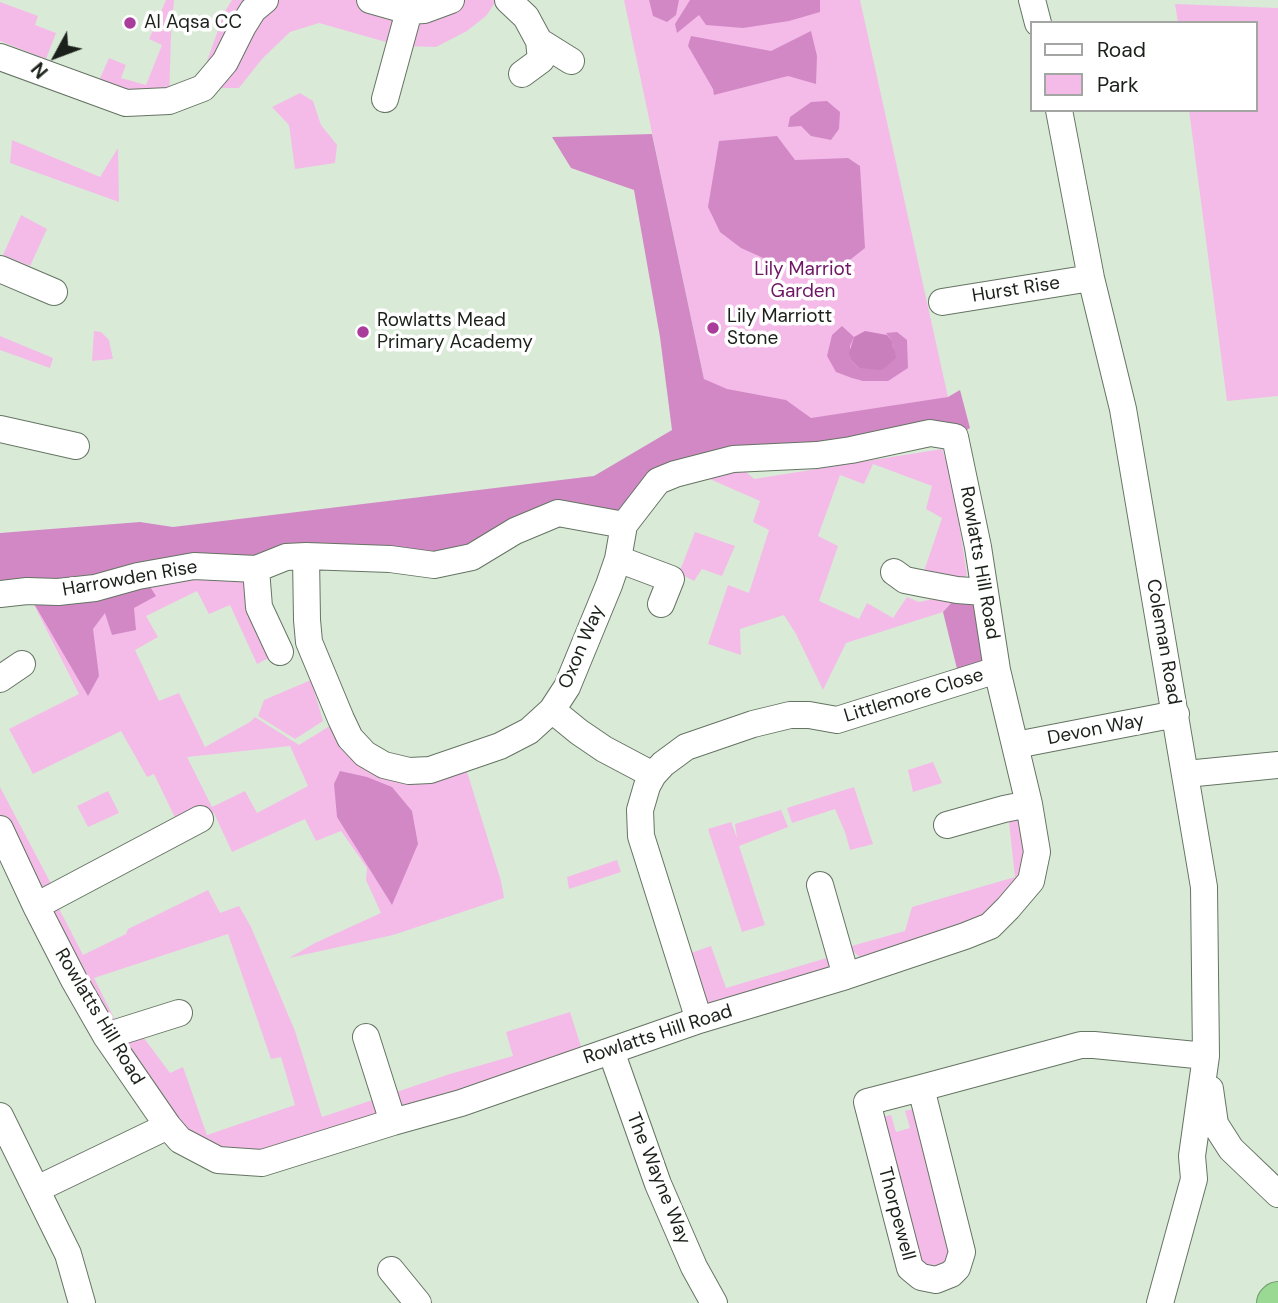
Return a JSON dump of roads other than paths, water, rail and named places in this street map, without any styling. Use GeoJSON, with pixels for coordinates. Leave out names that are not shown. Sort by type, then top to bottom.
{"type":"FeatureCollection","features":[{"type":"Feature","properties":{"kind":"street"},"geometry":{"type":"LineString","coordinates":[[0,57],[126,103],[169,101],[203,88],[225,62],[253,10],[265,0]]}},
{"type":"Feature","properties":{"kind":"street"},"geometry":{"type":"LineString","coordinates":[[370,0],[409,11],[424,10],[451,0]]}},
{"type":"Feature","properties":{"kind":"street"},"geometry":{"type":"LineString","coordinates":[[508,0],[526,17],[539,41],[541,60],[522,74]]}},
{"type":"Feature","properties":{"kind":"street"},"geometry":{"type":"LineString","coordinates":[[1032,0],[1037,21]]}},
{"type":"Feature","properties":{"kind":"street"},"geometry":{"type":"LineString","coordinates":[[385,99],[409,11]]}},
{"type":"Feature","properties":{"kind":"street"},"geometry":{"type":"LineString","coordinates":[[539,41],[571,61]]}},
{"type":"Feature","properties":{"kind":"street","name":"Coleman Road"},"geometry":{"type":"LineString","coordinates":[[1059,112],[1091,278],[1123,409],[1204,887],[1206,1056],[1192,1156],[1194,1180],[1160,1303]]}},
{"type":"Feature","properties":{"kind":"street"},"geometry":{"type":"LineString","coordinates":[[0,269],[54,292]]}},
{"type":"Feature","properties":{"kind":"street","name":"Hurst Rise"},"geometry":{"type":"LineString","coordinates":[[942,302],[1091,278]]}},
{"type":"Feature","properties":{"kind":"street"},"geometry":{"type":"LineString","coordinates":[[0,429],[76,446]]}},
{"type":"Feature","properties":{"kind":"street","name":"Oxon Way"},"geometry":{"type":"LineString","coordinates":[[306,556],[309,642],[345,729],[357,747],[374,760],[396,769],[430,770],[500,746],[529,731],[552,710],[567,687],[618,559],[624,525],[658,481],[733,459],[817,455],[930,433],[955,437]]}},
{"type":"Feature","properties":{"kind":"street","name":"Rowlatts Hill Road"},"geometry":{"type":"LineString","coordinates":[[0,829],[36,906],[106,1035],[180,1140],[219,1160],[262,1163],[461,1103],[699,1020],[846,976],[990,926],[1031,881],[1037,852],[1029,804],[997,670],[978,547],[955,437]]}},
{"type":"Feature","properties":{"kind":"street","name":"Harrowden Rise"},"geometry":{"type":"LineString","coordinates":[[0,594],[27,591],[58,593],[95,588],[138,576],[194,566],[256,569],[286,557],[390,559],[434,565],[472,557],[515,531],[558,513],[624,525]]}},
{"type":"Feature","properties":{"kind":"street"},"geometry":{"type":"LineString","coordinates":[[618,559],[671,579],[661,604]]}},
{"type":"Feature","properties":{"kind":"street"},"geometry":{"type":"LineString","coordinates":[[256,569],[259,607],[280,652]]}},
{"type":"Feature","properties":{"kind":"street"},"geometry":{"type":"LineString","coordinates":[[894,572],[905,580],[984,592]]}},
{"type":"Feature","properties":{"kind":"street"},"geometry":{"type":"LineString","coordinates":[[0,679],[22,664]]}},
{"type":"Feature","properties":{"kind":"street","name":"Littlemore Close"},"geometry":{"type":"LineString","coordinates":[[699,1020],[643,848],[640,823],[643,798],[653,775],[686,747],[753,724],[790,715],[837,720],[997,670]]}},
{"type":"Feature","properties":{"kind":"street"},"geometry":{"type":"LineString","coordinates":[[552,710],[604,749],[653,775]]}},
{"type":"Feature","properties":{"kind":"street","name":"Devon Way"},"geometry":{"type":"LineString","coordinates":[[1016,745],[1175,714]]}},
{"type":"Feature","properties":{"kind":"street"},"geometry":{"type":"LineString","coordinates":[[1186,774],[1278,765]]}},
{"type":"Feature","properties":{"kind":"street"},"geometry":{"type":"LineString","coordinates":[[947,825],[1004,808],[1029,804]]}},
{"type":"Feature","properties":{"kind":"street"},"geometry":{"type":"LineString","coordinates":[[36,906],[201,819]]}},
{"type":"Feature","properties":{"kind":"street"},"geometry":{"type":"LineString","coordinates":[[820,885],[846,976]]}},
{"type":"Feature","properties":{"kind":"street"},"geometry":{"type":"LineString","coordinates":[[106,1035],[179,1013]]}},
{"type":"Feature","properties":{"kind":"street"},"geometry":{"type":"LineString","coordinates":[[366,1037],[393,1122]]}},
{"type":"Feature","properties":{"kind":"street","name":"Thorpewell"},"geometry":{"type":"LineString","coordinates":[[921,1088],[962,1252],[957,1268],[936,1280],[921,1277],[910,1268],[867,1102],[1081,1045],[1206,1056]]}},
{"type":"Feature","properties":{"kind":"street","name":"The Wayne Way"},"geometry":{"type":"LineString","coordinates":[[611,1051],[658,1184],[689,1256],[714,1303]]}},
{"type":"Feature","properties":{"kind":"street"},"geometry":{"type":"LineString","coordinates":[[1206,1056],[1215,1124],[1231,1149],[1278,1194]]}},
{"type":"Feature","properties":{"kind":"street"},"geometry":{"type":"LineString","coordinates":[[0,1116],[68,1254],[82,1303]]}},
{"type":"Feature","properties":{"kind":"street"},"geometry":{"type":"LineString","coordinates":[[37,1189],[168,1126]]}},
{"type":"Feature","properties":{"kind":"street","name":"Coleman Road"},"geometry":{"type":"LineString","coordinates":[[1194,1180],[1218,1150],[1231,1149]]}},
{"type":"Feature","properties":{"kind":"street"},"geometry":{"type":"LineString","coordinates":[[391,1270],[418,1303]]}},
{"type":"Feature","properties":{"kind":"place","name":"Al Aqsa CC"},"geometry":{"type":"Point","coordinates":[130,23]}},
{"type":"Feature","properties":{"kind":"place","name":"Lily Marriott Stone"},"geometry":{"type":"Point","coordinates":[713,328]}},
{"type":"Feature","properties":{"kind":"place","name":"Rowlatts Mead Primary Academy"},"geometry":{"type":"Point","coordinates":[363,332]}},
{"type":"Feature","properties":{"kind":"park label","name":"Lily Marriot Garden"},"geometry":{"type":"Point","coordinates":[803,281]}}]}
